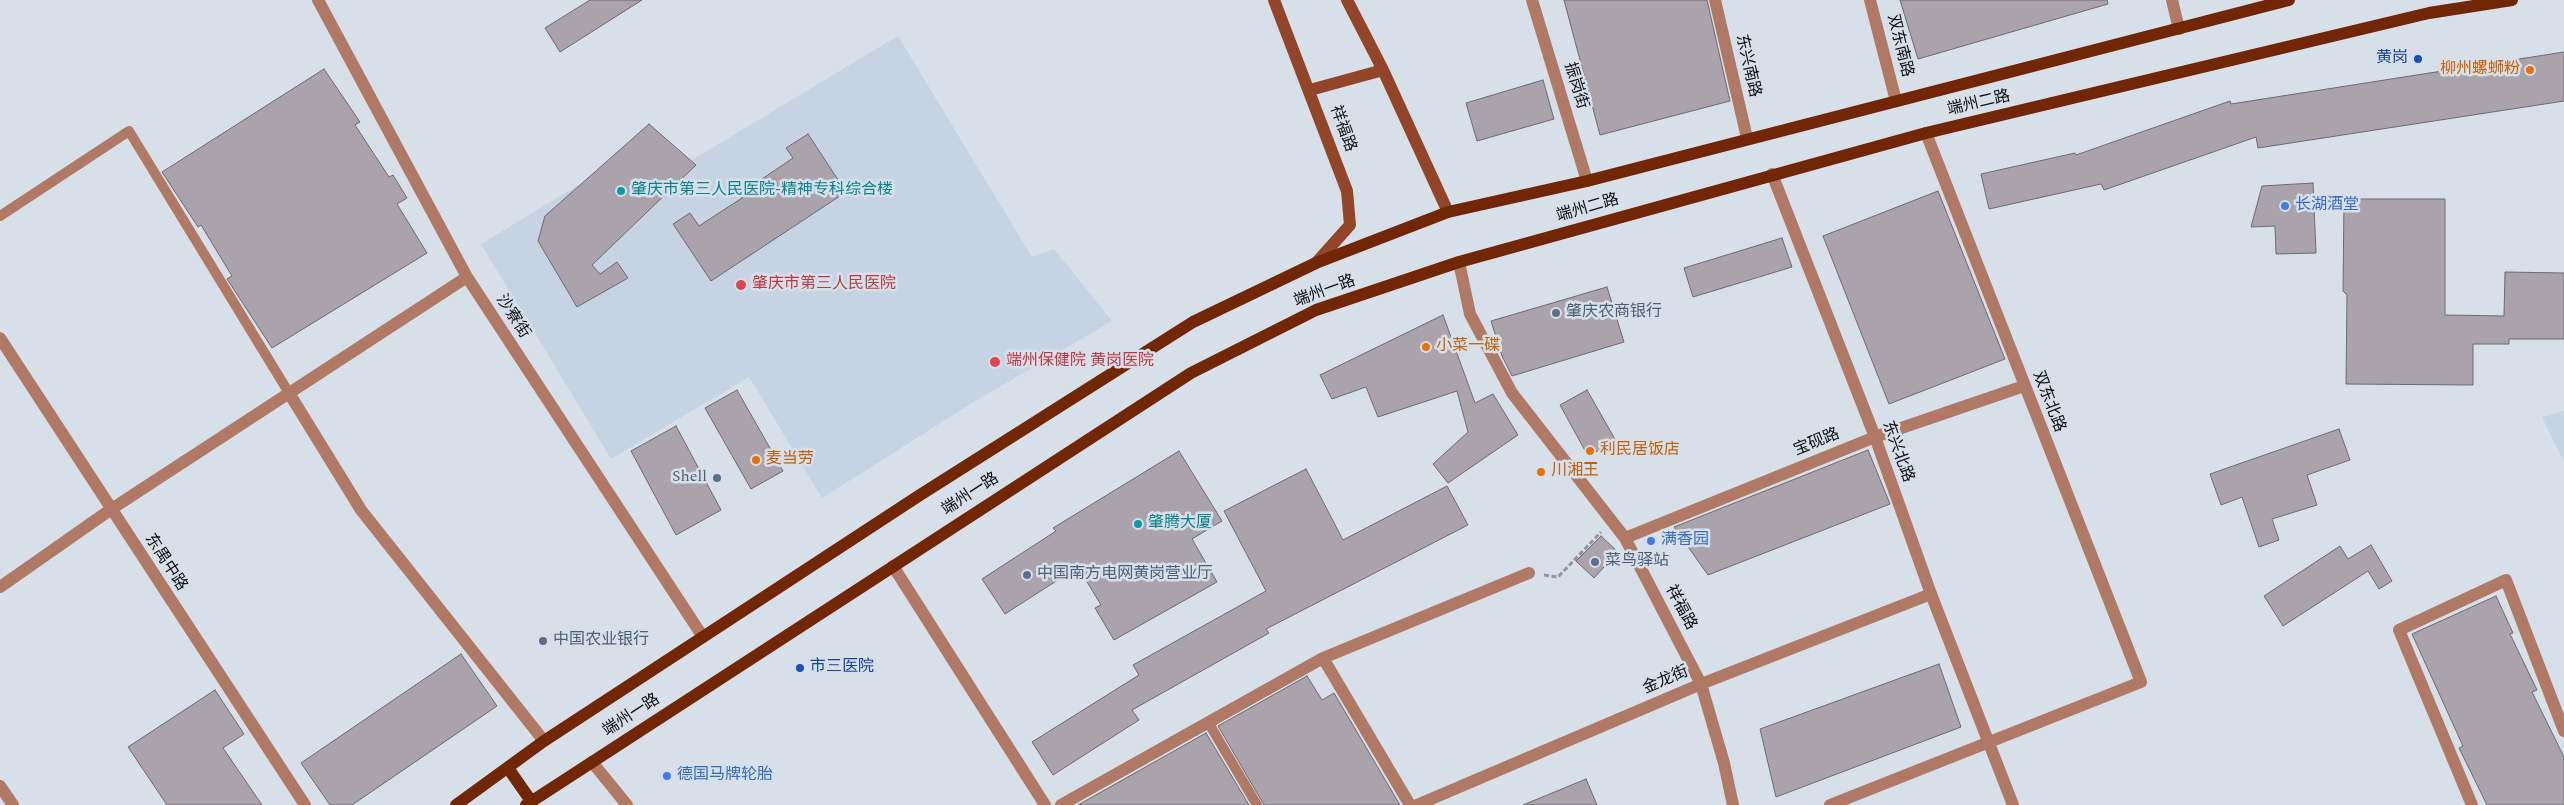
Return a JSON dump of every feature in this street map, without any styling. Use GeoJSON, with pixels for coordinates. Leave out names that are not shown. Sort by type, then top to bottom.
{"type":"FeatureCollection","features":[{"type":"Feature","properties":{"kind":"main road","name":"端州二路"},"geometry":{"type":"LineString","coordinates":[[1316,263],[1448,212],[1587,181],[1747,138],[2289,0]]}},
{"type":"Feature","properties":{"kind":"main road","name":"端州二路"},"geometry":{"type":"LineString","coordinates":[[1459,262],[1926,133],[2429,13],[2512,0]]}},
{"type":"Feature","properties":{"kind":"main road","name":"端州一路"},"geometry":{"type":"LineString","coordinates":[[528,803],[1191,373],[1316,310],[1459,262]]}},
{"type":"Feature","properties":{"kind":"main road","name":"端州一路"},"geometry":{"type":"LineString","coordinates":[[456,805],[544,741],[920,495],[1193,322],[1316,263]]}},
{"type":"Feature","properties":{"kind":"main road"},"geometry":{"type":"LineString","coordinates":[[508,768],[528,803]]}},
{"type":"Feature","properties":{"kind":"street","name":"沙寮街"},"geometry":{"type":"LineString","coordinates":[[318,0],[467,277],[703,637]]}},
{"type":"Feature","properties":{"kind":"street","name":"祥福路"},"geometry":{"type":"LineString","coordinates":[[1274,0],[1347,190],[1350,225],[1316,263]]}},
{"type":"Feature","properties":{"kind":"street"},"geometry":{"type":"LineString","coordinates":[[1347,0],[1448,212]]}},
{"type":"Feature","properties":{"kind":"street","name":"振岗街"},"geometry":{"type":"LineString","coordinates":[[1532,0],[1587,181]]}},
{"type":"Feature","properties":{"kind":"street","name":"东兴南路"},"geometry":{"type":"LineString","coordinates":[[1715,0],[1747,138]]}},
{"type":"Feature","properties":{"kind":"street","name":"双东南路"},"geometry":{"type":"LineString","coordinates":[[1870,0],[1896,101]]}},
{"type":"Feature","properties":{"kind":"street"},"geometry":{"type":"LineString","coordinates":[[2172,0],[2179,29]]}},
{"type":"Feature","properties":{"kind":"street"},"geometry":{"type":"LineString","coordinates":[[1310,90],[1382,70]]}},
{"type":"Feature","properties":{"kind":"street","name":"双东北路"},"geometry":{"type":"LineString","coordinates":[[1926,133],[2140,682],[1989,742]]}},
{"type":"Feature","properties":{"kind":"street","name":"东兴北路"},"geometry":{"type":"LineString","coordinates":[[1772,174],[1875,438],[1931,594],[2013,805]]}},
{"type":"Feature","properties":{"kind":"street","name":"祥福路"},"geometry":{"type":"LineString","coordinates":[[1459,262],[1470,314],[1512,393],[1625,538],[1701,684],[1724,763],[1733,805]]}},
{"type":"Feature","properties":{"kind":"street"},"geometry":{"type":"LineString","coordinates":[[0,587],[110,510],[467,277]]}},
{"type":"Feature","properties":{"kind":"street","name":"东禺中路"},"geometry":{"type":"LineString","coordinates":[[0,338],[110,510],[305,805]]}},
{"type":"Feature","properties":{"kind":"street","name":"宝砚路"},"geometry":{"type":"LineString","coordinates":[[1625,538],[1875,438],[2024,386]]}},
{"type":"Feature","properties":{"kind":"street"},"geometry":{"type":"LineString","coordinates":[[289,393],[361,510],[544,741]]}},
{"type":"Feature","properties":{"kind":"street"},"geometry":{"type":"LineString","coordinates":[[893,566],[1045,805]]}},
{"type":"Feature","properties":{"kind":"street"},"geometry":{"type":"LineString","coordinates":[[1060,805],[1323,658],[1529,573]]}},
{"type":"Feature","properties":{"kind":"street"},"geometry":{"type":"LineString","coordinates":[[2472,805],[2399,630],[2506,580],[2564,731]]}},
{"type":"Feature","properties":{"kind":"street","name":"金龙街"},"geometry":{"type":"LineString","coordinates":[[1416,805],[1701,684],[1931,594]]}},
{"type":"Feature","properties":{"kind":"street"},"geometry":{"type":"LineString","coordinates":[[1323,658],[1410,805]]}},
{"type":"Feature","properties":{"kind":"street"},"geometry":{"type":"LineString","coordinates":[[1830,805],[1989,742]]}},
{"type":"Feature","properties":{"kind":"street"},"geometry":{"type":"LineString","coordinates":[[592,762],[627,805]]}},
{"type":"Feature","properties":{"kind":"street"},"geometry":{"type":"LineString","coordinates":[[0,786],[13,805]]}},
{"type":"Feature","properties":{"kind":"lane"},"geometry":{"type":"LineString","coordinates":[[0,216],[129,131],[289,393]]}},
{"type":"Feature","properties":{"kind":"lane"},"geometry":{"type":"LineString","coordinates":[[1208,722],[1257,805]]}},
{"type":"Feature","properties":{"kind":"path"},"geometry":{"type":"LineString","coordinates":[[1529,573],[1558,577],[1612,521]]}},
{"type":"Feature","properties":{"kind":"shaded area","name":"肇庆市第三人民医院"},"geometry":{"type":"Polygon","coordinates":[[[898,36],[1032,257],[1054,249],[1112,321],[972,403],[822,498],[749,377],[611,459],[481,244],[598,173],[617,205],[898,36]]]}},
{"type":"Feature","properties":{"kind":"shaded area"},"geometry":{"type":"Polygon","coordinates":[[[2564,411],[2564,462],[2542,417],[2564,411]]]}},
{"type":"Feature","properties":{"kind":"building"},"geometry":{"type":"Polygon","coordinates":[[[590,0],[642,0],[560,52],[545,28],[590,0]]]}},
{"type":"Feature","properties":{"kind":"building"},"geometry":{"type":"Polygon","coordinates":[[[1564,0],[1707,0],[1730,101],[1600,135],[1564,0]]]}},
{"type":"Feature","properties":{"kind":"building"},"geometry":{"type":"Polygon","coordinates":[[[1900,0],[2107,0],[2108,4],[1918,59],[1900,0]]]}},
{"type":"Feature","properties":{"kind":"building"},"geometry":{"type":"Polygon","coordinates":[[[2564,52],[2564,101],[2258,148],[2256,137],[2104,190],[2101,184],[1989,209],[1981,174],[2075,153],[2076,155],[2230,101],[2231,104],[2564,52]]]}},
{"type":"Feature","properties":{"kind":"building"},"geometry":{"type":"Polygon","coordinates":[[[324,69],[360,122],[355,125],[389,177],[393,175],[407,198],[397,204],[427,253],[272,348],[227,279],[232,276],[201,225],[198,227],[162,172],[324,69]]]}},
{"type":"Feature","properties":{"kind":"building"},"geometry":{"type":"Polygon","coordinates":[[[1543,80],[1554,119],[1477,141],[1466,103],[1543,80]]]}},
{"type":"Feature","properties":{"kind":"building","name":"肇庆市第三人民医院-精神专科综合楼"},"geometry":{"type":"Polygon","coordinates":[[[649,124],[696,165],[592,265],[600,274],[617,262],[628,278],[577,307],[538,241],[545,216],[649,124]]]}},
{"type":"Feature","properties":{"kind":"building"},"geometry":{"type":"Polygon","coordinates":[[[808,134],[846,192],[711,281],[673,224],[690,213],[699,226],[742,198],[740,194],[793,158],[786,148],[808,134]]]}},
{"type":"Feature","properties":{"kind":"building","name":"长湖酒堂"},"geometry":{"type":"Polygon","coordinates":[[[2313,183],[2316,253],[2276,254],[2275,226],[2251,227],[2262,186],[2313,183]]]}},
{"type":"Feature","properties":{"kind":"building"},"geometry":{"type":"Polygon","coordinates":[[[1938,191],[2005,359],[1889,404],[1823,236],[1938,191]]]}},
{"type":"Feature","properties":{"kind":"building"},"geometry":{"type":"Polygon","coordinates":[[[2344,199],[2445,199],[2445,315],[2504,316],[2505,272],[2564,273],[2564,339],[2509,339],[2509,344],[2473,344],[2473,385],[2346,384],[2347,295],[2343,291],[2344,199]]]}},
{"type":"Feature","properties":{"kind":"building"},"geometry":{"type":"Polygon","coordinates":[[[1782,238],[1792,267],[1693,297],[1684,268],[1782,238]]]}},
{"type":"Feature","properties":{"kind":"building"},"geometry":{"type":"Polygon","coordinates":[[[1607,287],[1624,342],[1512,376],[1502,356],[1491,321],[1607,287]]]}},
{"type":"Feature","properties":{"kind":"building"},"geometry":{"type":"Polygon","coordinates":[[[1443,315],[1475,403],[1493,394],[1518,435],[1448,483],[1433,464],[1468,432],[1457,391],[1378,417],[1366,387],[1332,399],[1320,375],[1443,315]]]}},
{"type":"Feature","properties":{"kind":"building"},"geometry":{"type":"Polygon","coordinates":[[[737,390],[783,471],[751,489],[705,408],[737,390]]]}},
{"type":"Feature","properties":{"kind":"building"},"geometry":{"type":"Polygon","coordinates":[[[1587,390],[1616,441],[1588,456],[1560,405],[1587,390]]]}},
{"type":"Feature","properties":{"kind":"building"},"geometry":{"type":"Polygon","coordinates":[[[676,426],[721,510],[676,535],[631,451],[676,426]]]}},
{"type":"Feature","properties":{"kind":"building"},"geometry":{"type":"Polygon","coordinates":[[[2339,429],[2350,460],[2307,475],[2317,505],[2272,519],[2279,540],[2259,547],[2242,497],[2221,505],[2210,474],[2339,429]]]}},
{"type":"Feature","properties":{"kind":"building"},"geometry":{"type":"Polygon","coordinates":[[[1868,450],[1890,504],[1708,575],[1674,527],[1868,450]]]}},
{"type":"Feature","properties":{"kind":"building"},"geometry":{"type":"Polygon","coordinates":[[[1179,451],[1222,521],[1192,539],[1217,582],[1114,640],[1095,608],[1101,605],[1078,567],[1005,614],[982,579],[1056,531],[1053,528],[1179,451]]]}},
{"type":"Feature","properties":{"kind":"building"},"geometry":{"type":"Polygon","coordinates":[[[1306,469],[1343,540],[1447,486],[1468,525],[1266,629],[1269,633],[1132,710],[1139,720],[1053,775],[1032,742],[1139,675],[1133,665],[1266,591],[1224,511],[1306,469]]]}},
{"type":"Feature","properties":{"kind":"building"},"geometry":{"type":"Polygon","coordinates":[[[1601,536],[1618,552],[1594,578],[1576,561],[1601,536]]]}},
{"type":"Feature","properties":{"kind":"building"},"geometry":{"type":"Polygon","coordinates":[[[2371,545],[2392,581],[2379,589],[2368,571],[2283,626],[2264,596],[2340,546],[2348,559],[2371,545]]]}},
{"type":"Feature","properties":{"kind":"building"},"geometry":{"type":"Polygon","coordinates":[[[2496,596],[2513,633],[2510,634],[2537,690],[2532,692],[2564,757],[2564,805],[2487,805],[2459,748],[2463,746],[2412,634],[2496,596]]]}},
{"type":"Feature","properties":{"kind":"building"},"geometry":{"type":"Polygon","coordinates":[[[461,654],[497,706],[352,805],[330,805],[301,763],[461,654]]]}},
{"type":"Feature","properties":{"kind":"building"},"geometry":{"type":"Polygon","coordinates":[[[1939,664],[1961,727],[1776,797],[1760,729],[1939,664]]]}},
{"type":"Feature","properties":{"kind":"building"},"geometry":{"type":"Polygon","coordinates":[[[1307,676],[1322,700],[1334,693],[1400,805],[1264,805],[1218,726],[1307,676]]]}},
{"type":"Feature","properties":{"kind":"building"},"geometry":{"type":"Polygon","coordinates":[[[215,690],[244,734],[223,748],[262,805],[167,805],[128,747],[215,690]]]}},
{"type":"Feature","properties":{"kind":"building"},"geometry":{"type":"Polygon","coordinates":[[[1206,733],[1249,805],[1078,805],[1206,733]]]}},
{"type":"Feature","properties":{"kind":"building"},"geometry":{"type":"Polygon","coordinates":[[[1586,779],[1597,805],[1523,805],[1586,779]]]}},
{"type":"Feature","properties":{"kind":"place","name":"黄岗"},"geometry":{"type":"Point","coordinates":[2418,59]}},
{"type":"Feature","properties":{"kind":"place","name":"柳州螺蛳粉"},"geometry":{"type":"Point","coordinates":[2530,70]}},
{"type":"Feature","properties":{"kind":"place","name":"肇庆市第三人民医院-精神专科综合楼"},"geometry":{"type":"Point","coordinates":[621,191]}},
{"type":"Feature","properties":{"kind":"place","name":"长湖酒堂"},"geometry":{"type":"Point","coordinates":[2285,206]}},
{"type":"Feature","properties":{"kind":"place","name":"肇庆市第三人民医院"},"geometry":{"type":"Point","coordinates":[741,285]}},
{"type":"Feature","properties":{"kind":"place","name":"肇庆农商银行"},"geometry":{"type":"Point","coordinates":[1556,313]}},
{"type":"Feature","properties":{"kind":"place","name":"小菜一碟"},"geometry":{"type":"Point","coordinates":[1426,347]}},
{"type":"Feature","properties":{"kind":"place","name":"端州保健院 黄岗医院"},"geometry":{"type":"Point","coordinates":[995,362]}},
{"type":"Feature","properties":{"kind":"place","name":"利民居饭店"},"geometry":{"type":"Point","coordinates":[1590,451]}},
{"type":"Feature","properties":{"kind":"place","name":"麦当劳"},"geometry":{"type":"Point","coordinates":[756,460]}},
{"type":"Feature","properties":{"kind":"place","name":"川湘王"},"geometry":{"type":"Point","coordinates":[1541,472]}},
{"type":"Feature","properties":{"kind":"place","name":"Shell"},"geometry":{"type":"Point","coordinates":[717,478]}},
{"type":"Feature","properties":{"kind":"place","name":"肇腾大厦"},"geometry":{"type":"Point","coordinates":[1138,524]}},
{"type":"Feature","properties":{"kind":"place","name":"满香园"},"geometry":{"type":"Point","coordinates":[1651,541]}},
{"type":"Feature","properties":{"kind":"place","name":"菜鸟驿站"},"geometry":{"type":"Point","coordinates":[1595,562]}},
{"type":"Feature","properties":{"kind":"place","name":"中国南方电网黄岗营业厅"},"geometry":{"type":"Point","coordinates":[1027,575]}},
{"type":"Feature","properties":{"kind":"place","name":"中国农业银行"},"geometry":{"type":"Point","coordinates":[543,641]}},
{"type":"Feature","properties":{"kind":"place","name":"市三医院"},"geometry":{"type":"Point","coordinates":[800,668]}},
{"type":"Feature","properties":{"kind":"place","name":"德国马牌轮胎"},"geometry":{"type":"Point","coordinates":[667,776]}}]}
